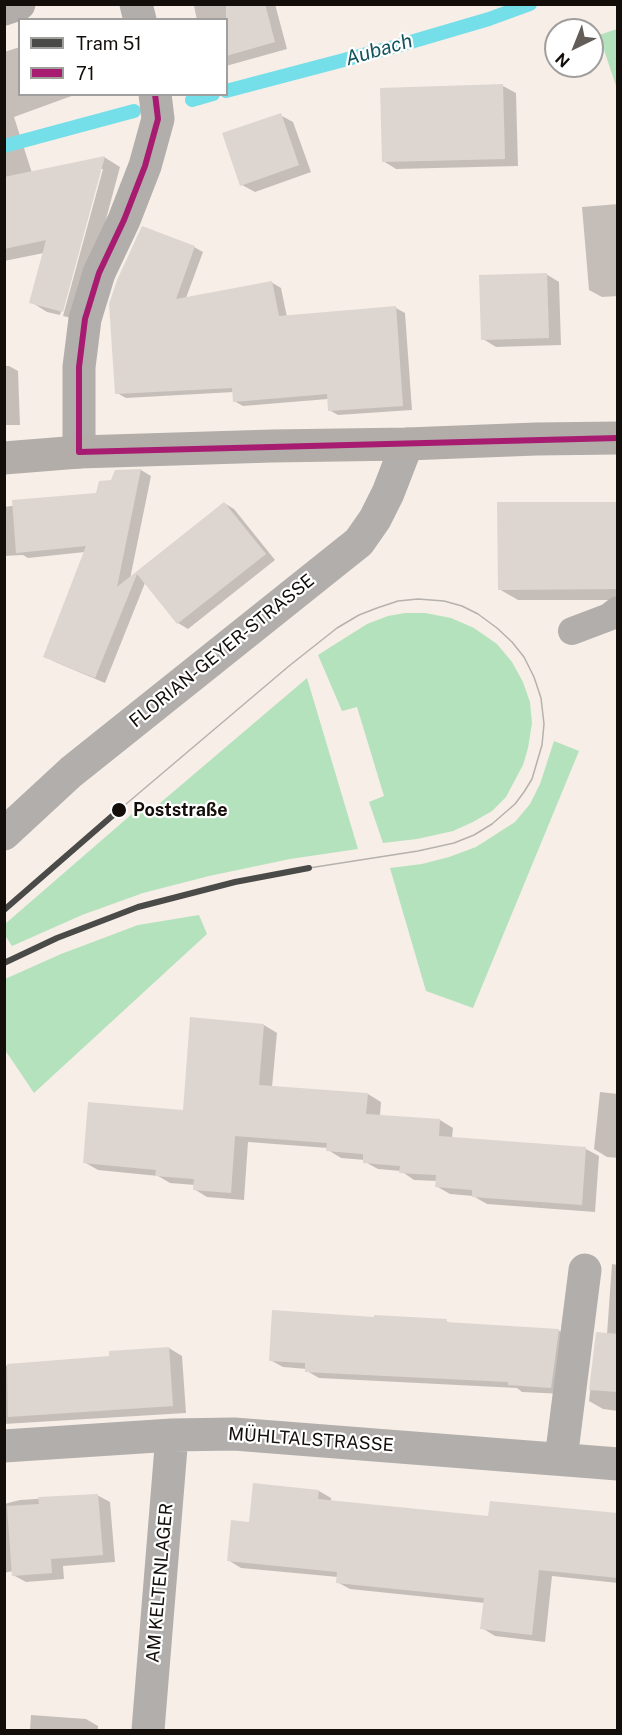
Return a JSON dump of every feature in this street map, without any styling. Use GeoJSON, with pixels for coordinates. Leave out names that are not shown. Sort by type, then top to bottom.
{"type":"FeatureCollection","features":[{"type":"Feature","properties":{"kind":"main road"},"geometry":{"type":"LineString","coordinates":[[4,9],[19,4]]}},
{"type":"Feature","properties":{"kind":"main road"},"geometry":{"type":"LineString","coordinates":[[4,458],[79,452],[406,444],[536,438],[618,438]]}},
{"type":"Feature","properties":{"kind":"street"},"geometry":{"type":"LineString","coordinates":[[79,452],[79,368],[85,319],[99,273],[124,220],[145,166],[158,119],[155,96]]}},
{"type":"Feature","properties":{"kind":"street","name":"FLORIAN-GEYER-STRASSE"},"geometry":{"type":"LineString","coordinates":[[4,834],[71,772],[360,542],[388,493],[406,444]]}},
{"type":"Feature","properties":{"kind":"street"},"geometry":{"type":"LineString","coordinates":[[561,1459],[585,1270]]}},
{"type":"Feature","properties":{"kind":"street","name":"MÜHLTALSTRASSE"},"geometry":{"type":"LineString","coordinates":[[4,1446],[172,1435],[234,1434],[618,1464]]}},
{"type":"Feature","properties":{"kind":"street","name":"AM KELTENLAGER"},"geometry":{"type":"LineString","coordinates":[[148,1731],[172,1435]]}},
{"type":"Feature","properties":{"kind":"lane"},"geometry":{"type":"LineString","coordinates":[[572,631],[609,617],[618,610]]}},
{"type":"Feature","properties":{"kind":"green space"},"geometry":{"type":"Polygon","coordinates":[[[618,29],[617,89],[604,50],[604,33],[618,29]]]}},
{"type":"Feature","properties":{"kind":"green space"},"geometry":{"type":"Polygon","coordinates":[[[425,613],[451,618],[474,628],[497,644],[512,662],[523,682],[530,702],[532,723],[523,765],[506,797],[492,811],[453,831],[417,839],[383,843],[369,802],[384,796],[357,707],[342,711],[318,655],[367,624],[388,616],[425,613]]]}},
{"type":"Feature","properties":{"kind":"green space"},"geometry":{"type":"Polygon","coordinates":[[[307,678],[358,849],[290,859],[143,893],[82,915],[12,946],[5,935],[5,924],[140,807],[146,815],[307,678]]]}},
{"type":"Feature","properties":{"kind":"green space"},"geometry":{"type":"Polygon","coordinates":[[[554,741],[579,751],[473,1008],[426,991],[390,868],[422,864],[449,857],[476,847],[515,822],[530,804],[540,784],[554,741]]]}},
{"type":"Feature","properties":{"kind":"green space"},"geometry":{"type":"Polygon","coordinates":[[[199,915],[207,934],[34,1093],[5,1050],[5,979],[61,954],[138,925],[199,915]]]}},
{"type":"Feature","properties":{"kind":"building"},"geometry":{"type":"Polygon","coordinates":[[[226,4],[265,4],[275,42],[228,55],[228,18],[226,18],[226,4]]]}},
{"type":"Feature","properties":{"kind":"building"},"geometry":{"type":"Polygon","coordinates":[[[503,84],[505,159],[382,162],[380,88],[503,84]]]}},
{"type":"Feature","properties":{"kind":"building"},"geometry":{"type":"Polygon","coordinates":[[[281,113],[299,165],[240,186],[222,133],[281,113]]]}},
{"type":"Feature","properties":{"kind":"building"},"geometry":{"type":"Polygon","coordinates":[[[105,156],[63,312],[29,303],[46,240],[4,249],[4,177],[105,156]]]}},
{"type":"Feature","properties":{"kind":"building"},"geometry":{"type":"Polygon","coordinates":[[[142,226],[195,246],[176,299],[272,281],[279,316],[396,306],[403,406],[328,411],[327,394],[233,402],[232,388],[115,394],[109,304],[117,280],[142,226]]]}},
{"type":"Feature","properties":{"kind":"building"},"geometry":{"type":"Polygon","coordinates":[[[547,273],[549,338],[481,340],[479,275],[547,273]]]}},
{"type":"Feature","properties":{"kind":"building"},"geometry":{"type":"Polygon","coordinates":[[[141,469],[117,587],[224,502],[266,554],[177,624],[137,574],[95,678],[43,657],[86,546],[16,553],[12,500],[96,493],[99,481],[111,480],[115,470],[141,469]]]}},
{"type":"Feature","properties":{"kind":"building"},"geometry":{"type":"Polygon","coordinates":[[[497,502],[618,502],[618,589],[498,590],[497,502]]]}},
{"type":"Feature","properties":{"kind":"building"},"geometry":{"type":"Polygon","coordinates":[[[190,1017],[264,1024],[259,1085],[368,1093],[366,1114],[440,1119],[439,1136],[586,1147],[582,1205],[472,1197],[472,1190],[435,1187],[436,1175],[399,1173],[400,1166],[363,1163],[363,1154],[326,1151],[327,1143],[235,1136],[231,1193],[193,1190],[194,1179],[155,1176],[156,1170],[83,1163],[88,1102],[183,1110],[190,1017]]]}},
{"type":"Feature","properties":{"kind":"building"},"geometry":{"type":"Polygon","coordinates":[[[272,1310],[447,1319],[446,1322],[559,1329],[551,1388],[508,1385],[508,1382],[305,1372],[305,1363],[269,1361],[272,1310]]]}},
{"type":"Feature","properties":{"kind":"building"},"geometry":{"type":"Polygon","coordinates":[[[596,1332],[618,1334],[618,1392],[589,1390],[596,1332]]]}},
{"type":"Feature","properties":{"kind":"building"},"geometry":{"type":"Polygon","coordinates":[[[169,1347],[173,1406],[8,1417],[7,1364],[109,1356],[109,1351],[169,1347]]]}},
{"type":"Feature","properties":{"kind":"building"},"geometry":{"type":"Polygon","coordinates":[[[253,1483],[319,1490],[318,1499],[488,1516],[490,1501],[618,1513],[618,1578],[539,1570],[532,1635],[480,1629],[484,1598],[336,1583],[337,1572],[227,1561],[231,1520],[249,1522],[253,1483]]]}},
{"type":"Feature","properties":{"kind":"building"},"geometry":{"type":"Polygon","coordinates":[[[98,1494],[103,1555],[51,1559],[52,1573],[12,1576],[7,1506],[39,1504],[38,1497],[98,1494]]]}},
{"type":"Feature","properties":{"kind":"waterway","name":"Aubach"},"geometry":{"type":"LineString","coordinates":[[228,90],[397,46],[489,19],[530,4]]}},
{"type":"Feature","properties":{"kind":"waterway","name":"Aubach"},"geometry":{"type":"LineString","coordinates":[[192,100],[206,96]]}},
{"type":"Feature","properties":{"kind":"waterway","name":"Aubach"},"geometry":{"type":"LineString","coordinates":[[4,146],[134,111]]}},
{"type":"Feature","properties":{"kind":"tram line"},"geometry":{"type":"LineString","coordinates":[[119,810],[289,666],[337,628],[359,615],[398,601],[418,599],[444,601],[478,614],[512,642],[524,657],[541,698],[544,724],[542,745],[532,779],[524,792],[515,804],[492,824],[454,843],[309,868]]}},
{"type":"Feature","properties":{"kind":"tram line","name":"51"},"geometry":{"type":"LineString","coordinates":[[4,910],[119,810]]}},
{"type":"Feature","properties":{"kind":"tram line","name":"51"},"geometry":{"type":"LineString","coordinates":[[4,963],[57,938],[138,907],[235,882],[309,868]]}},
{"type":"Feature","properties":{"kind":"transit line","name":"71"},"geometry":{"type":"LineString","coordinates":[[155,96],[158,119],[145,166],[124,220],[99,273],[85,319],[79,367],[79,452],[618,438]]}},
{"type":"Feature","properties":{"kind":"place","name":"Poststraße"},"geometry":{"type":"Point","coordinates":[119,810]}}]}
